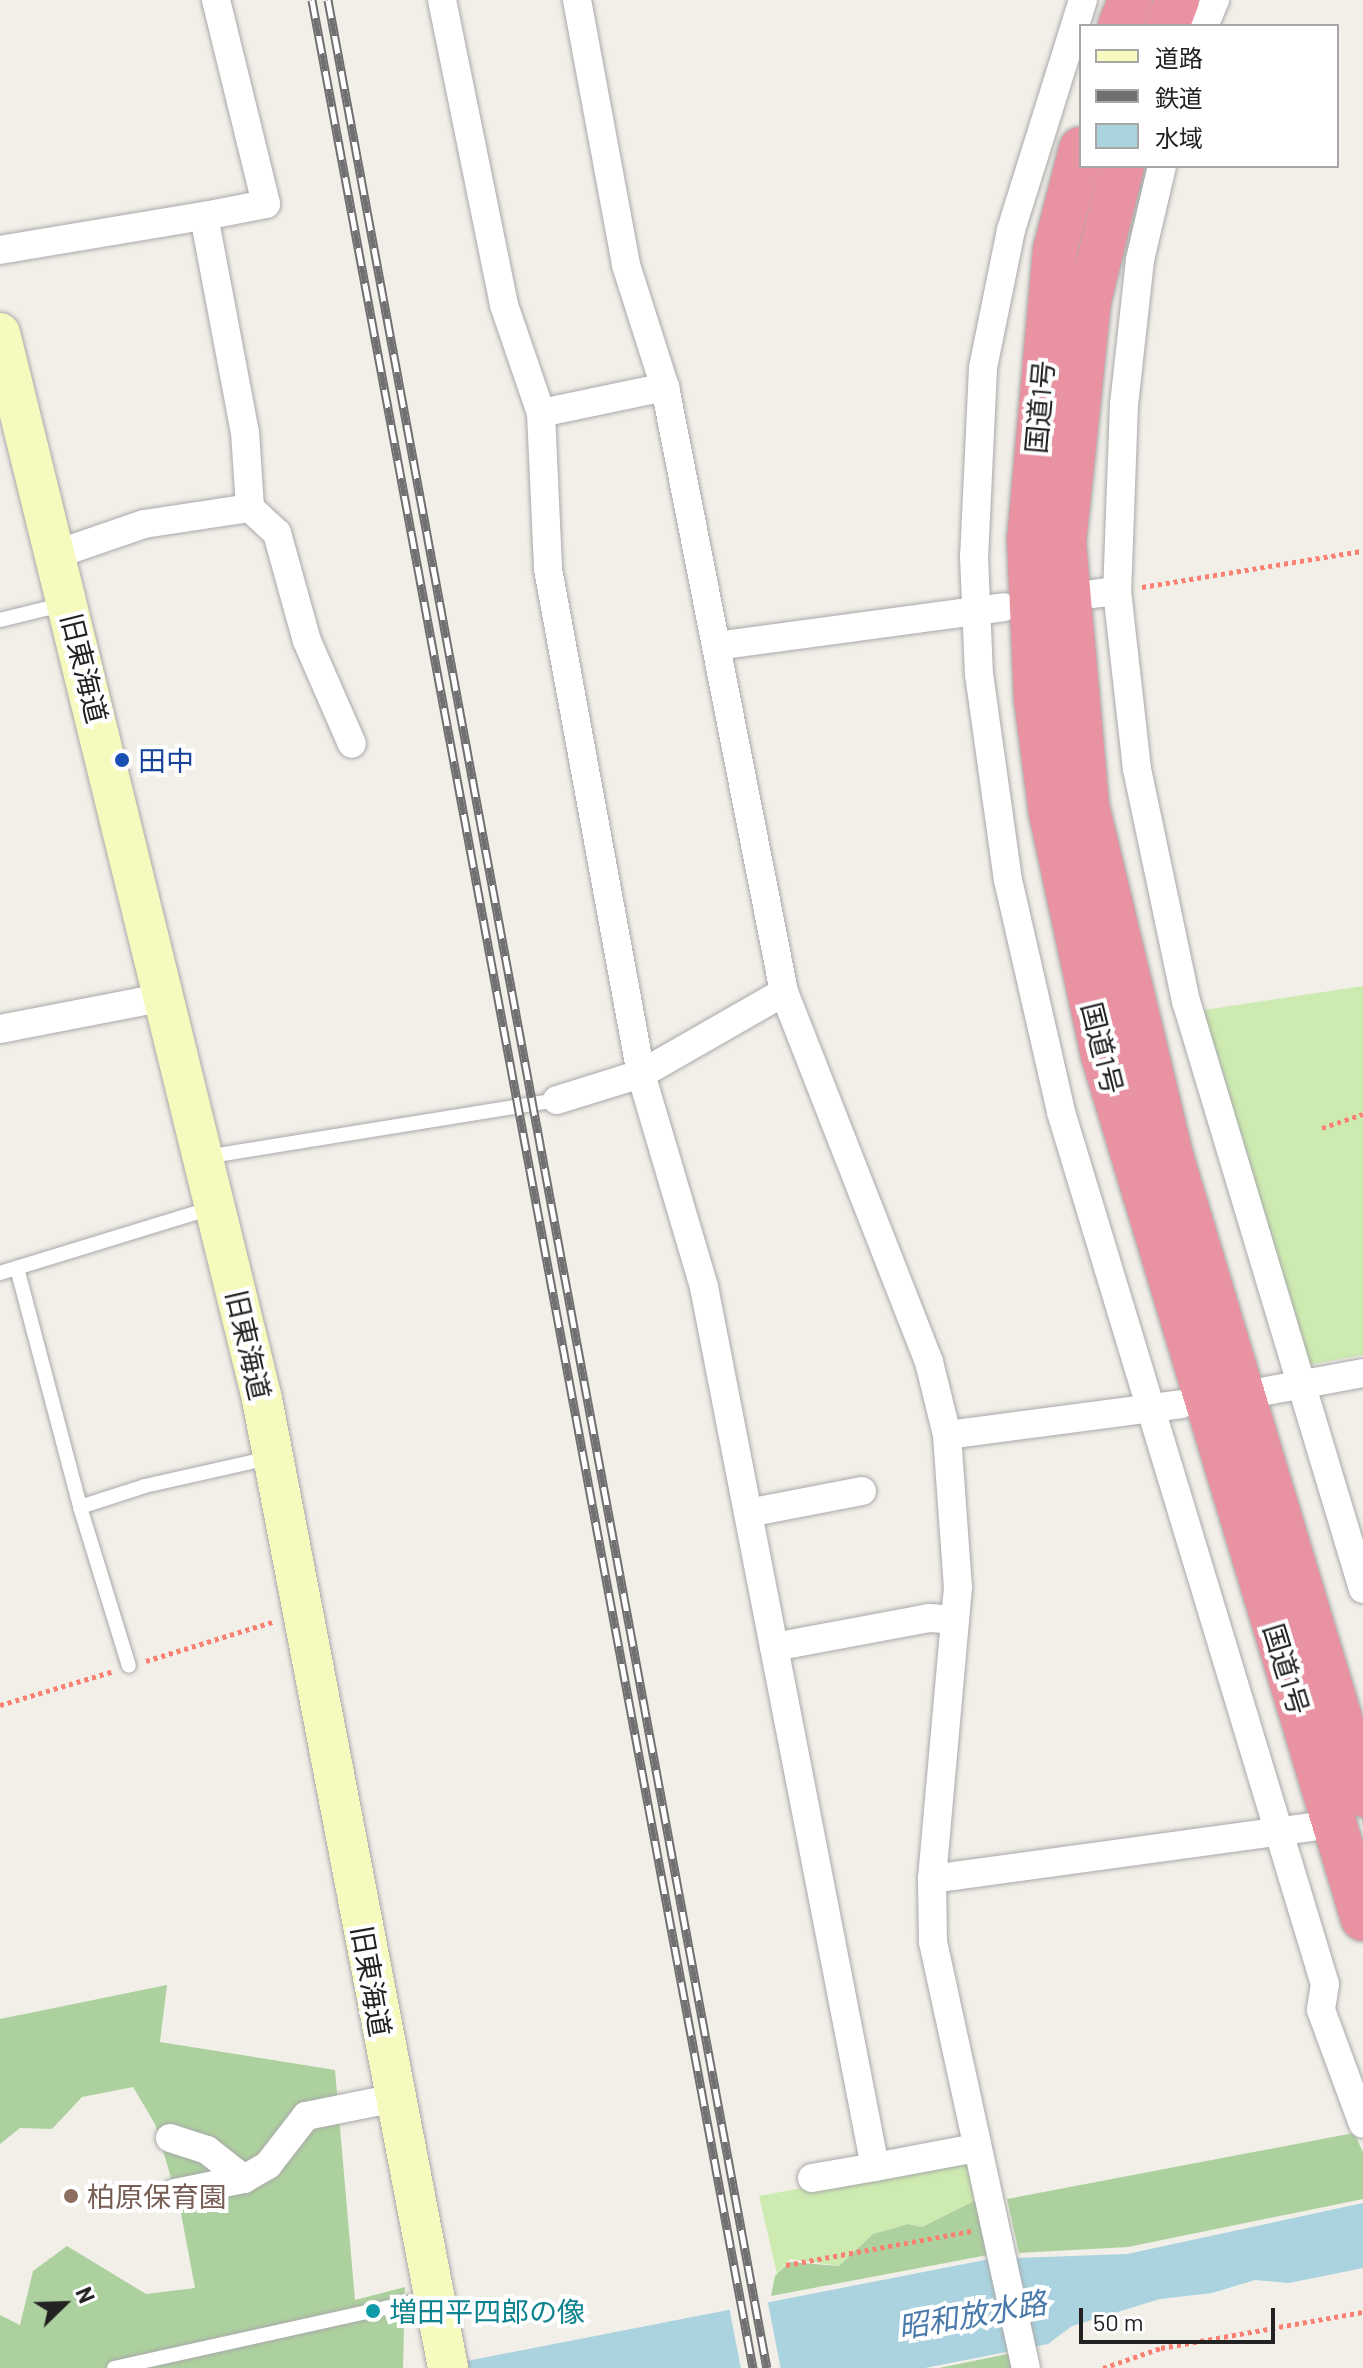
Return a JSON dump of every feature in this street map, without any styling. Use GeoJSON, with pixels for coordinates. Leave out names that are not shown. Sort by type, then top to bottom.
{"type":"FeatureCollection","features":[{"type":"Feature","properties":{"kind":"highway"},"geometry":{"type":"LineString","coordinates":[[1121,24],[1130,0]]}},
{"type":"Feature","properties":{"kind":"highway"},"geometry":{"type":"LineString","coordinates":[[1168,24],[1177,0]]}},
{"type":"Feature","properties":{"kind":"highway","name":"国道1号"},"geometry":{"type":"LineString","coordinates":[[1079,157],[1055,250],[1029,539],[1036,699],[1051,813],[1103,1055],[1363,1919]]}},
{"type":"Feature","properties":{"kind":"highway","name":"国道1号"},"geometry":{"type":"LineString","coordinates":[[1122,168],[1089,300],[1064,543],[1087,806],[1171,1156],[1363,1795]]}},
{"type":"Feature","properties":{"kind":"main road","name":"旧東海道"},"geometry":{"type":"LineString","coordinates":[[0,333],[8,391],[57,554],[218,1206],[274,1457],[448,2368]]}},
{"type":"Feature","properties":{"kind":"street"},"geometry":{"type":"LineString","coordinates":[[0,250],[266,204],[216,0]]}},
{"type":"Feature","properties":{"kind":"street"},"geometry":{"type":"LineString","coordinates":[[442,0],[504,305],[541,413],[548,569],[641,1074],[704,1287],[875,2167]]}},
{"type":"Feature","properties":{"kind":"street"},"geometry":{"type":"LineString","coordinates":[[577,0],[626,265],[665,387],[784,992],[929,1362],[947,1435],[958,1536],[955,1620],[932,1879],[933,1942],[995,2236],[1026,2366]]}},
{"type":"Feature","properties":{"kind":"street"},"geometry":{"type":"LineString","coordinates":[[1083,0],[1011,230],[983,368],[989,608],[979,674],[1006,865],[1032,996],[1061,1112],[1325,1984],[1321,2010],[1363,2124]]}},
{"type":"Feature","properties":{"kind":"street"},"geometry":{"type":"LineString","coordinates":[[1205,24],[1215,0]]}},
{"type":"Feature","properties":{"kind":"street"},"geometry":{"type":"LineString","coordinates":[[1162,168],[1140,260],[1105,592],[1160,892],[1186,1001],[1363,1589]]}},
{"type":"Feature","properties":{"kind":"street"},"geometry":{"type":"LineString","coordinates":[[204,216],[245,432],[250,508],[277,533],[307,641],[352,744]]}},
{"type":"Feature","properties":{"kind":"street"},"geometry":{"type":"LineString","coordinates":[[541,413],[665,387]]}},
{"type":"Feature","properties":{"kind":"street"},"geometry":{"type":"LineString","coordinates":[[57,554],[144,524],[250,508]]}},
{"type":"Feature","properties":{"kind":"street"},"geometry":{"type":"LineString","coordinates":[[716,646],[989,608]]}},
{"type":"Feature","properties":{"kind":"street"},"geometry":{"type":"LineString","coordinates":[[557,1100],[641,1074],[784,992]]}},
{"type":"Feature","properties":{"kind":"street"},"geometry":{"type":"LineString","coordinates":[[0,1029],[164,997]]}},
{"type":"Feature","properties":{"kind":"street"},"geometry":{"type":"LineString","coordinates":[[1266,1391],[1363,1373]]}},
{"type":"Feature","properties":{"kind":"street"},"geometry":{"type":"LineString","coordinates":[[947,1435],[1181,1404]]}},
{"type":"Feature","properties":{"kind":"street"},"geometry":{"type":"LineString","coordinates":[[748,1513],[862,1491]]}},
{"type":"Feature","properties":{"kind":"street"},"geometry":{"type":"LineString","coordinates":[[774,1647],[929,1618],[955,1620]]}},
{"type":"Feature","properties":{"kind":"street"},"geometry":{"type":"LineString","coordinates":[[932,1879],[1311,1827]]}},
{"type":"Feature","properties":{"kind":"street"},"geometry":{"type":"LineString","coordinates":[[175,2193],[244,2179],[268,2165],[306,2116],[395,2098]]}},
{"type":"Feature","properties":{"kind":"street"},"geometry":{"type":"LineString","coordinates":[[170,2138],[207,2150],[244,2179]]}},
{"type":"Feature","properties":{"kind":"street"},"geometry":{"type":"LineString","coordinates":[[812,2178],[976,2148]]}},
{"type":"Feature","properties":{"kind":"lane"},"geometry":{"type":"LineString","coordinates":[[0,620],[69,603]]}},
{"type":"Feature","properties":{"kind":"lane"},"geometry":{"type":"LineString","coordinates":[[204,1157],[557,1100]]}},
{"type":"Feature","properties":{"kind":"lane"},"geometry":{"type":"LineString","coordinates":[[0,1273],[218,1206]]}},
{"type":"Feature","properties":{"kind":"lane"},"geometry":{"type":"LineString","coordinates":[[17,1268],[80,1507],[129,1666]]}},
{"type":"Feature","properties":{"kind":"lane"},"geometry":{"type":"LineString","coordinates":[[80,1507],[145,1486],[274,1457]]}},
{"type":"Feature","properties":{"kind":"lane"},"geometry":{"type":"LineString","coordinates":[[114,2368],[435,2304]]}},
{"type":"Feature","properties":{"kind":"path"},"geometry":{"type":"LineString","coordinates":[[1105,592],[1363,551]]}},
{"type":"Feature","properties":{"kind":"path"},"geometry":{"type":"LineString","coordinates":[[1322,1128],[1363,1114]]}},
{"type":"Feature","properties":{"kind":"path"},"geometry":{"type":"LineString","coordinates":[[0,1705],[303,1615]]}},
{"type":"Feature","properties":{"kind":"path"},"geometry":{"type":"LineString","coordinates":[[786,2265],[995,2236]]}},
{"type":"Feature","properties":{"kind":"path"},"geometry":{"type":"LineString","coordinates":[[1103,2368],[1161,2348],[1363,2312]]}},
{"type":"Feature","properties":{"kind":"green space"},"geometry":{"type":"Polygon","coordinates":[[[1363,986],[1363,1355],[1308,1365],[1197,1011],[1363,986]]]}},
{"type":"Feature","properties":{"kind":"green space"},"geometry":{"type":"Polygon","coordinates":[[[167,1985],[160,2042],[335,2070],[355,2300],[405,2287],[403,2368],[0,2368],[0,2315],[20,2325],[33,2271],[67,2246],[146,2294],[195,2288],[180,2208],[155,2124],[133,2087],[82,2097],[52,2129],[20,2128],[0,2144],[0,2019],[167,1985]]]}},
{"type":"Feature","properties":{"kind":"green space"},"geometry":{"type":"Polygon","coordinates":[[[1354,2133],[1363,2152],[1363,2199],[1128,2247],[1019,2253],[1007,2199],[1354,2133]]]}},
{"type":"Feature","properties":{"kind":"green space"},"geometry":{"type":"Polygon","coordinates":[[[970,2156],[974,2201],[922,2227],[908,2224],[873,2234],[839,2266],[790,2259],[777,2274],[759,2196],[970,2156]]]}},
{"type":"Feature","properties":{"kind":"green space"},"geometry":{"type":"Polygon","coordinates":[[[978,2199],[988,2255],[771,2296],[775,2276],[789,2262],[839,2266],[873,2234],[908,2224],[922,2227],[978,2199]]]}},
{"type":"Feature","properties":{"kind":"green space"},"geometry":{"type":"Polygon","coordinates":[[[1012,2353],[1015,2368],[939,2368],[1012,2353]]]}},
{"type":"Feature","properties":{"kind":"water","name":"昭和放水路"},"geometry":{"type":"Polygon","coordinates":[[[1363,2203],[1363,2268],[1289,2283],[1255,2280],[1212,2293],[1160,2299],[1072,2326],[1048,2344],[925,2368],[431,2368],[990,2259],[1127,2254],[1363,2203]]]}},
{"type":"Feature","properties":{"kind":"pier"},"geometry":{"type":"Polygon","coordinates":[[[767,2298],[781,2368],[741,2368],[729,2305],[767,2298]]]}},
{"type":"Feature","properties":{"kind":"tunnel"},"geometry":{"type":"LineString","coordinates":[[1320,1826],[1363,1818]]}},
{"type":"Feature","properties":{"kind":"railway"},"geometry":{"type":"LineString","coordinates":[[312,0],[753,2368]]}},
{"type":"Feature","properties":{"kind":"railway"},"geometry":{"type":"LineString","coordinates":[[328,0],[767,2368]]}},
{"type":"Feature","properties":{"kind":"place","name":"田中"},"geometry":{"type":"Point","coordinates":[122,760]}},
{"type":"Feature","properties":{"kind":"place","name":"柏原保育園"},"geometry":{"type":"Point","coordinates":[71,2196]}},
{"type":"Feature","properties":{"kind":"place","name":"増田平四郎の像"},"geometry":{"type":"Point","coordinates":[373,2311]}}]}
